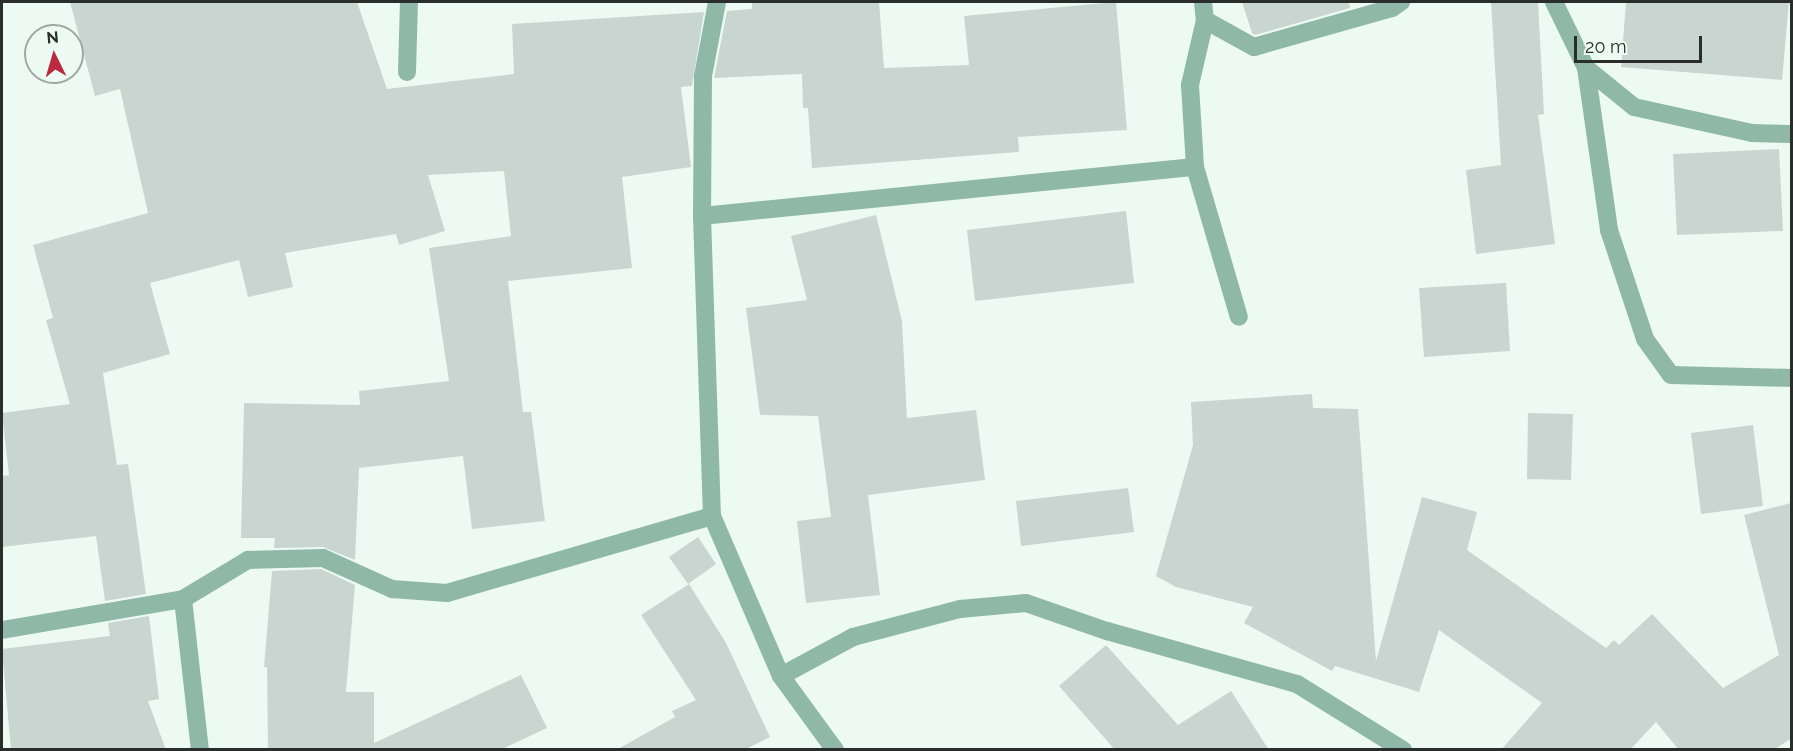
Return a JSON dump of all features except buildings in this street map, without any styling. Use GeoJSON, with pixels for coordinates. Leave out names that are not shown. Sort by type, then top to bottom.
{"type":"FeatureCollection","features":[{"type":"Feature","properties":{"kind":"street"},"geometry":{"type":"LineString","coordinates":[[407,72],[409,2]]}},
{"type":"Feature","properties":{"kind":"street"},"geometry":{"type":"LineString","coordinates":[[717,2],[703,76],[702,216],[712,516],[781,676],[835,750]]}},
{"type":"Feature","properties":{"kind":"street"},"geometry":{"type":"LineString","coordinates":[[1239,317],[1195,167],[1190,85],[1204,11],[1254,47],[1392,8],[1401,2]]}},
{"type":"Feature","properties":{"kind":"street"},"geometry":{"type":"LineString","coordinates":[[1554,2],[1586,68],[1609,230],[1645,339],[1671,375],[1791,378]]}},
{"type":"Feature","properties":{"kind":"street"},"geometry":{"type":"LineString","coordinates":[[1586,68],[1634,107],[1752,133],[1791,134]]}},
{"type":"Feature","properties":{"kind":"street"},"geometry":{"type":"LineString","coordinates":[[702,216],[1195,167]]}},
{"type":"Feature","properties":{"kind":"street"},"geometry":{"type":"LineString","coordinates":[[2,630],[183,599],[248,560],[258,559],[323,558],[392,589],[447,593],[712,516]]}},
{"type":"Feature","properties":{"kind":"street"},"geometry":{"type":"LineString","coordinates":[[183,599],[200,750]]}},
{"type":"Feature","properties":{"kind":"street"},"geometry":{"type":"LineString","coordinates":[[781,676],[853,637],[960,609],[1026,603],[1107,631],[1297,684],[1403,750]]}}]}
